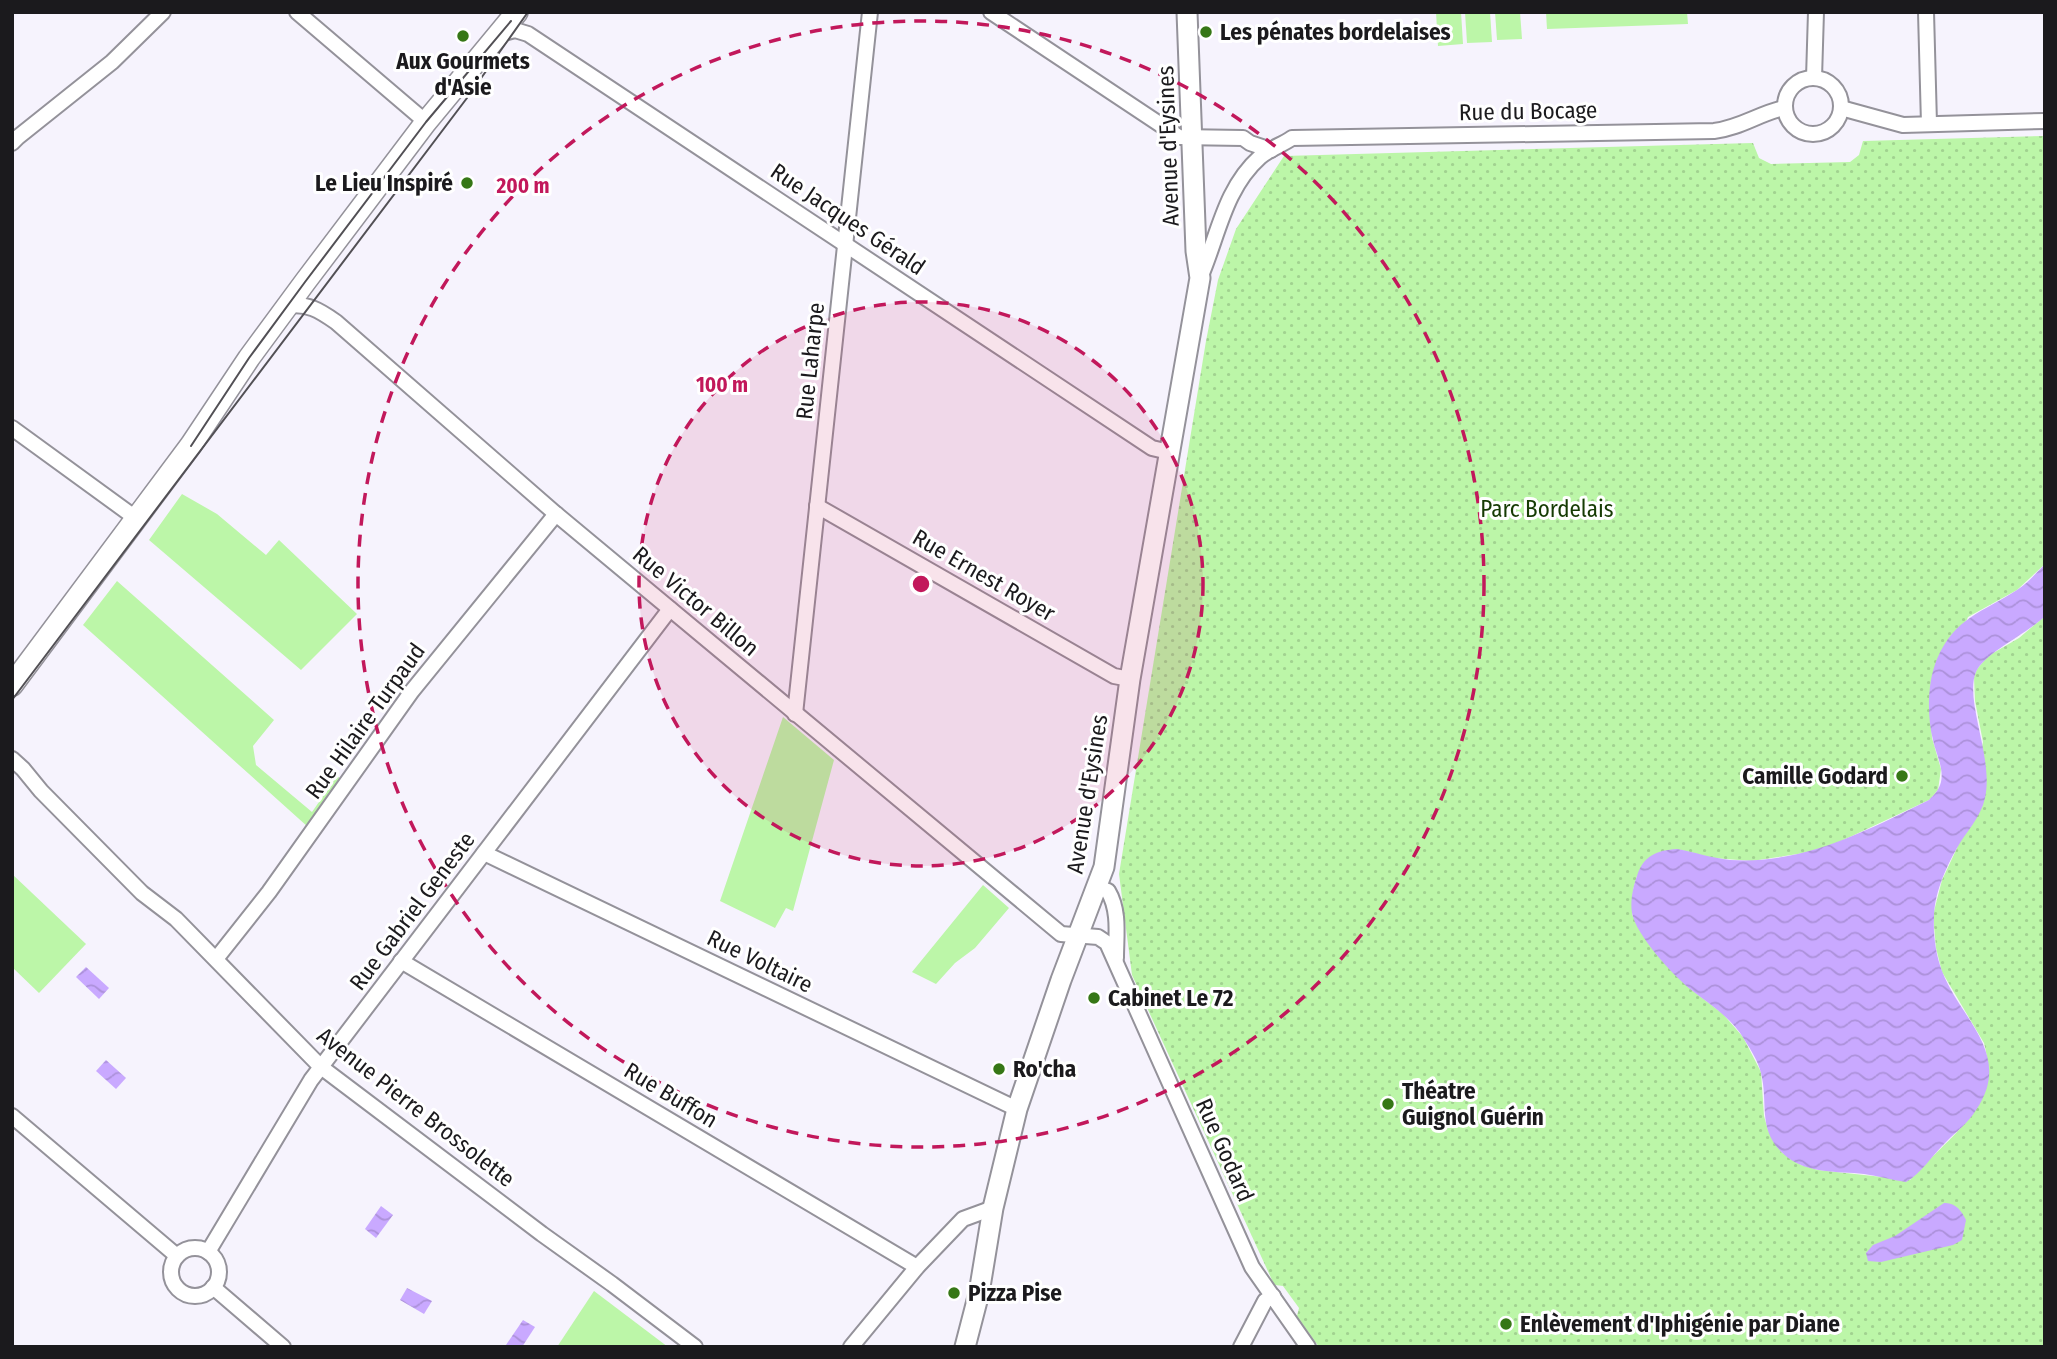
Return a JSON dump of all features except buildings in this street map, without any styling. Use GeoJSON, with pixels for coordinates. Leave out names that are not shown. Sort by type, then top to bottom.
{"type":"FeatureCollection","features":[{"type":"Feature","properties":{"kind":"main road"},"geometry":{"type":"LineString","coordinates":[[12,685],[138,519],[208,422],[286,306],[426,122],[517,12]]}},
{"type":"Feature","properties":{"kind":"street"},"geometry":{"type":"LineString","coordinates":[[12,143],[112,62],[163,12]]}},
{"type":"Feature","properties":{"kind":"street"},"geometry":{"type":"LineString","coordinates":[[297,12],[426,122]]}},
{"type":"Feature","properties":{"kind":"street","name":"Rue Laharpe"},"geometry":{"type":"LineString","coordinates":[[795,714],[870,12]]}},
{"type":"Feature","properties":{"kind":"street"},"geometry":{"type":"LineString","coordinates":[[991,12],[1179,137],[1243,138],[1270,149]]}},
{"type":"Feature","properties":{"kind":"street","name":"Avenue d'Eysines"},"geometry":{"type":"LineString","coordinates":[[1188,12],[1196,251],[1200,278]]}},
{"type":"Feature","properties":{"kind":"street"},"geometry":{"type":"LineString","coordinates":[[1814,78],[1816,12]]}},
{"type":"Feature","properties":{"kind":"street"},"geometry":{"type":"LineString","coordinates":[[1926,12],[1930,124]]}},
{"type":"Feature","properties":{"kind":"street","name":"Rue Jacques Gérald"},"geometry":{"type":"LineString","coordinates":[[500,34],[523,31],[1152,448],[1169,452]]}},
{"type":"Feature","properties":{"kind":"street"},"geometry":{"type":"LineString","coordinates":[[1814,78],[1830,85],[1840,99],[1841,108],[1835,124],[1828,130],[1812,134],[1796,129],[1786,116],[1784,108],[1785,99],[1796,83],[1814,78]]}},
{"type":"Feature","properties":{"kind":"street","name":"Rue du Bocage"},"geometry":{"type":"LineString","coordinates":[[1243,177],[1270,149],[1293,138],[1714,131],[1737,126],[1784,108]]}},
{"type":"Feature","properties":{"kind":"street"},"geometry":{"type":"LineString","coordinates":[[1841,108],[1903,125],[2045,121]]}},
{"type":"Feature","properties":{"kind":"street","name":"Avenue d'Eysines"},"geometry":{"type":"LineString","coordinates":[[965,1347],[979,1293],[993,1208],[1017,1110],[1077,935],[1097,887],[1108,848],[1130,679],[1200,278],[1212,251],[1223,214],[1243,177]]}},
{"type":"Feature","properties":{"kind":"street","name":"Rue Victor Billon"},"geometry":{"type":"LineString","coordinates":[[286,306],[310,306],[336,322],[556,514],[1061,934],[1098,937],[1107,943],[1116,963]]}},
{"type":"Feature","properties":{"kind":"street"},"geometry":{"type":"LineString","coordinates":[[12,428],[138,519]]}},
{"type":"Feature","properties":{"kind":"street","name":"Rue Ernest Royer"},"geometry":{"type":"LineString","coordinates":[[817,506],[1114,676],[1130,679]]}},
{"type":"Feature","properties":{"kind":"street","name":"Rue Hilaire Turpaud"},"geometry":{"type":"LineString","coordinates":[[216,959],[269,892],[412,691],[556,514]]}},
{"type":"Feature","properties":{"kind":"street","name":"Rue Gabriel Geneste"},"geometry":{"type":"LineString","coordinates":[[208,1252],[321,1066],[670,609]]}},
{"type":"Feature","properties":{"kind":"street","name":"Avenue Pierre Brossolette"},"geometry":{"type":"LineString","coordinates":[[12,759],[142,894],[176,919],[321,1066],[695,1347]]}},
{"type":"Feature","properties":{"kind":"street","name":"Rue Voltaire"},"geometry":{"type":"LineString","coordinates":[[484,853],[1017,1110]]}},
{"type":"Feature","properties":{"kind":"street"},"geometry":{"type":"LineString","coordinates":[[1097,887],[1108,891],[1113,899],[1116,915],[1116,963]]}},
{"type":"Feature","properties":{"kind":"street","name":"Rue Buffon"},"geometry":{"type":"LineString","coordinates":[[401,961],[917,1267]]}},
{"type":"Feature","properties":{"kind":"street","name":"Rue Godard"},"geometry":{"type":"LineString","coordinates":[[1116,963],[1252,1267],[1308,1347]]}},
{"type":"Feature","properties":{"kind":"street"},"geometry":{"type":"LineString","coordinates":[[12,1116],[177,1256]]}},
{"type":"Feature","properties":{"kind":"street"},"geometry":{"type":"LineString","coordinates":[[851,1347],[917,1267],[963,1219],[993,1208]]}},
{"type":"Feature","properties":{"kind":"street"},"geometry":{"type":"LineString","coordinates":[[195,1248],[208,1252],[214,1257],[219,1272],[213,1287],[199,1295],[183,1292],[177,1287],[171,1272],[177,1256],[195,1248]]}},
{"type":"Feature","properties":{"kind":"street"},"geometry":{"type":"LineString","coordinates":[[213,1287],[283,1347]]}},
{"type":"Feature","properties":{"kind":"street"},"geometry":{"type":"LineString","coordinates":[[1241,1347],[1265,1301],[1273,1296]]}},
{"type":"Feature","properties":{"kind":"green space"},"geometry":{"type":"Polygon","coordinates":[[[1436,12],[1461,12],[1463,44],[1438,46],[1436,12]]]}},
{"type":"Feature","properties":{"kind":"green space"},"geometry":{"type":"Polygon","coordinates":[[[1465,12],[1490,12],[1492,42],[1467,43],[1465,12]]]}},
{"type":"Feature","properties":{"kind":"green space"},"geometry":{"type":"Polygon","coordinates":[[[1495,12],[1520,12],[1522,39],[1497,40],[1495,12]]]}},
{"type":"Feature","properties":{"kind":"green space"},"geometry":{"type":"Polygon","coordinates":[[[1546,12],[1687,12],[1688,24],[1547,29],[1546,12]]]}},
{"type":"Feature","properties":{"kind":"green space","name":"Parc Bordelais"},"geometry":{"type":"Polygon","coordinates":[[[2045,136],[2045,564],[2017,590],[1968,617],[1930,707],[1932,738],[1941,769],[1938,790],[1929,800],[1835,844],[1804,853],[1752,861],[1713,858],[1677,849],[1637,876],[1633,890],[1632,915],[1668,967],[1688,987],[1723,1014],[1743,1037],[1761,1072],[1764,1116],[1768,1130],[1781,1152],[1801,1165],[1818,1170],[1910,1180],[1968,1120],[1985,1086],[1988,1066],[1984,1043],[1942,972],[1936,948],[1933,915],[1942,880],[1957,848],[1983,742],[1975,701],[1974,677],[1988,656],[2019,638],[2045,616],[2045,1347],[1319,1347],[1297,1316],[1299,1308],[1283,1286],[1275,1285],[1272,1280],[1132,975],[1119,874],[1206,341],[1218,280],[1236,229],[1284,156],[1753,143],[1759,158],[1771,164],[1850,162],[1859,155],[1863,141],[2045,136]]]}},
{"type":"Feature","properties":{"kind":"green space"},"geometry":{"type":"Polygon","coordinates":[[[182,494],[217,514],[266,555],[279,540],[357,614],[301,670],[149,540],[182,494]]]}},
{"type":"Feature","properties":{"kind":"green space"},"geometry":{"type":"Polygon","coordinates":[[[117,581],[274,720],[253,746],[256,765],[312,812],[337,776],[344,782],[308,827],[83,625],[117,581]]]}},
{"type":"Feature","properties":{"kind":"green space"},"geometry":{"type":"Polygon","coordinates":[[[783,717],[834,760],[793,911],[786,908],[775,928],[720,901],[783,717]]]}},
{"type":"Feature","properties":{"kind":"green space"},"geometry":{"type":"Polygon","coordinates":[[[12,874],[86,944],[39,993],[12,967],[12,874]]]}},
{"type":"Feature","properties":{"kind":"green space"},"geometry":{"type":"Polygon","coordinates":[[[983,885],[1009,908],[975,948],[955,963],[936,984],[912,972],[983,885]]]}},
{"type":"Feature","properties":{"kind":"green space"},"geometry":{"type":"Polygon","coordinates":[[[594,1291],[668,1347],[557,1347],[594,1291]]]}},
{"type":"Feature","properties":{"kind":"water"},"geometry":{"type":"Polygon","coordinates":[[[2045,564],[2045,616],[1988,658],[1976,672],[1974,698],[1986,765],[1985,798],[1977,818],[1948,865],[1934,909],[1935,938],[1942,971],[1987,1054],[1989,1071],[1986,1090],[1969,1119],[1917,1174],[1906,1182],[1805,1166],[1787,1157],[1771,1138],[1765,1118],[1760,1069],[1739,1031],[1674,974],[1640,932],[1631,904],[1640,869],[1652,855],[1677,849],[1730,860],[1783,857],[1833,844],[1929,800],[1939,787],[1942,777],[1929,710],[1931,678],[1937,659],[1944,645],[1961,625],[2021,587],[2045,564]]]}},
{"type":"Feature","properties":{"kind":"water"},"geometry":{"type":"Polygon","coordinates":[[[86,967],[109,988],[99,999],[76,977],[86,967]]]}},
{"type":"Feature","properties":{"kind":"water"},"geometry":{"type":"Polygon","coordinates":[[[106,1060],[126,1078],[116,1089],[96,1071],[106,1060]]]}},
{"type":"Feature","properties":{"kind":"water"},"geometry":{"type":"Polygon","coordinates":[[[1944,1203],[1958,1208],[1966,1220],[1962,1240],[1953,1245],[1881,1262],[1868,1261],[1866,1253],[1873,1245],[1895,1236],[1944,1203]]]}},
{"type":"Feature","properties":{"kind":"water"},"geometry":{"type":"Polygon","coordinates":[[[381,1206],[393,1215],[376,1238],[365,1229],[381,1206]]]}},
{"type":"Feature","properties":{"kind":"water"},"geometry":{"type":"Polygon","coordinates":[[[407,1288],[432,1301],[424,1314],[400,1300],[407,1288]]]}},
{"type":"Feature","properties":{"kind":"water"},"geometry":{"type":"Polygon","coordinates":[[[523,1320],[535,1327],[522,1347],[506,1345],[523,1320]]]}},
{"type":"Feature","properties":{"kind":"tram line"},"geometry":{"type":"LineString","coordinates":[[12,700],[467,98],[528,12]]}},
{"type":"Feature","properties":{"kind":"tram line"},"geometry":{"type":"LineString","coordinates":[[191,446],[249,358],[305,282],[426,122],[511,21]]}},
{"type":"Feature","properties":{"kind":"place","name":"Les pénates bordelaises"},"geometry":{"type":"Point","coordinates":[1206,32]}},
{"type":"Feature","properties":{"kind":"place","name":"Aux Gourmets d'Asie"},"geometry":{"type":"Point","coordinates":[463,36]}},
{"type":"Feature","properties":{"kind":"place","name":"Le Lieu Inspiré"},"geometry":{"type":"Point","coordinates":[467,183]}},
{"type":"Feature","properties":{"kind":"place","name":"Camille Godard"},"geometry":{"type":"Point","coordinates":[1902,776]}},
{"type":"Feature","properties":{"kind":"place","name":"Cabinet Le 72"},"geometry":{"type":"Point","coordinates":[1094,998]}},
{"type":"Feature","properties":{"kind":"place","name":"Ro'cha"},"geometry":{"type":"Point","coordinates":[999,1069]}},
{"type":"Feature","properties":{"kind":"place","name":"Théatre Guignol Guérin"},"geometry":{"type":"Point","coordinates":[1388,1104]}},
{"type":"Feature","properties":{"kind":"place","name":"Pizza Pise"},"geometry":{"type":"Point","coordinates":[954,1293]}},
{"type":"Feature","properties":{"kind":"place","name":"Enlèvement d'Iphigénie par Diane"},"geometry":{"type":"Point","coordinates":[1506,1324]}}]}
